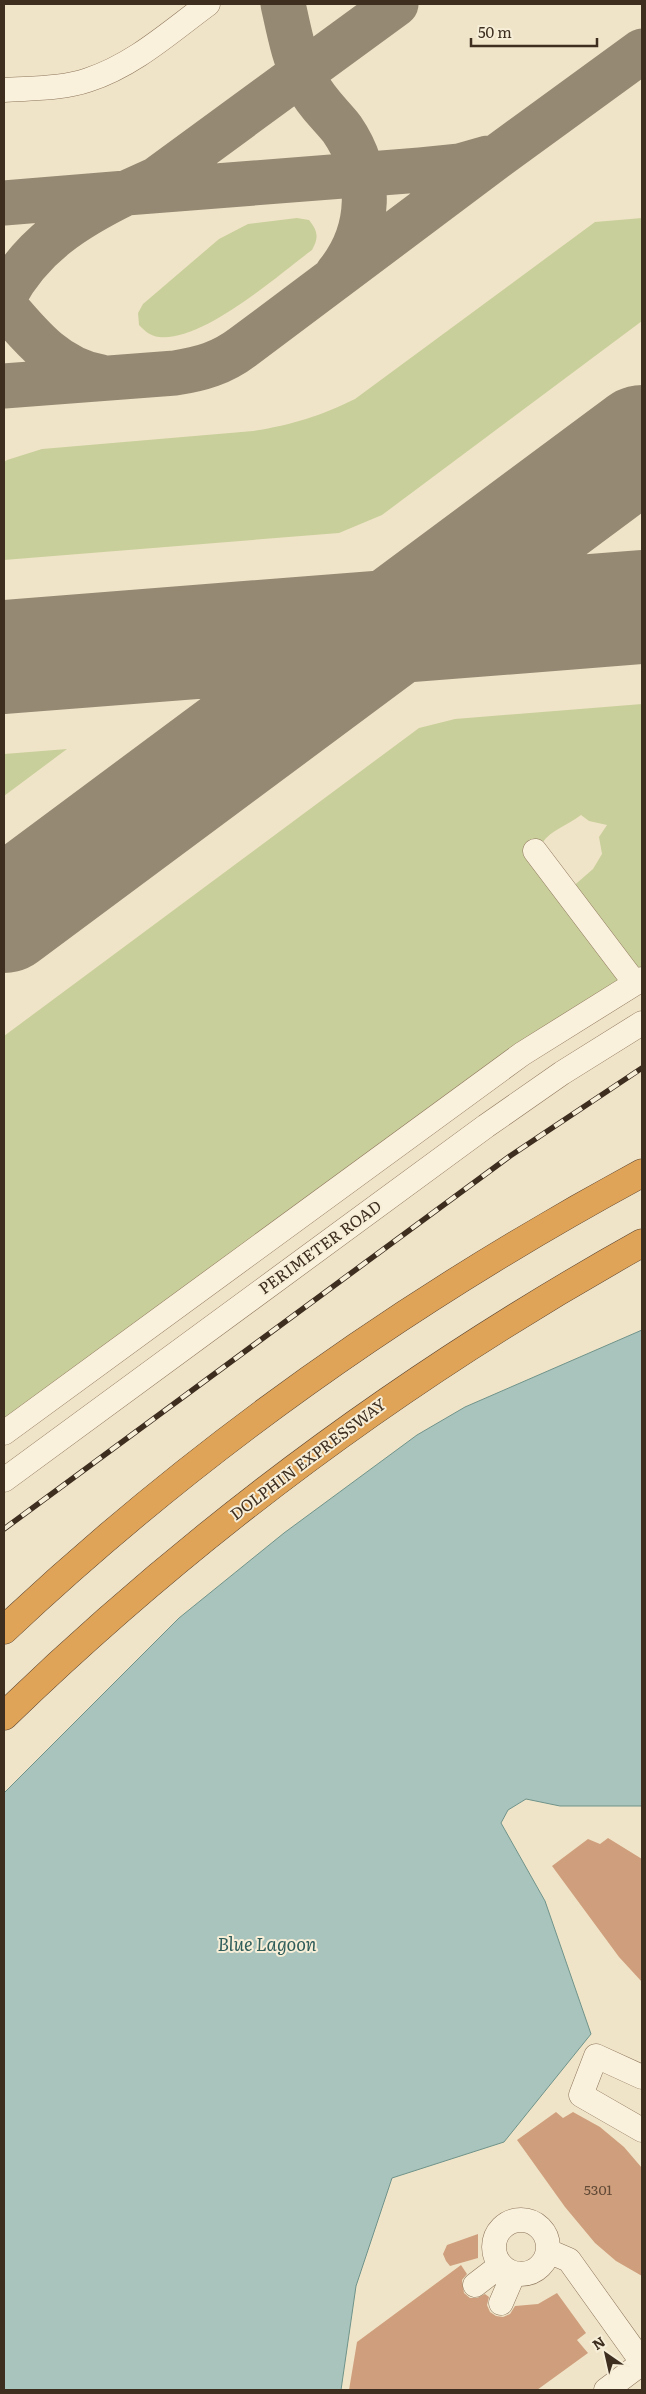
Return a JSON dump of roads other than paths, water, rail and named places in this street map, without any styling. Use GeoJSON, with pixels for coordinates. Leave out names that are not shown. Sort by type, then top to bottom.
{"type":"FeatureCollection","features":[{"type":"Feature","properties":{"kind":"highway"},"geometry":{"type":"LineString","coordinates":[[4,1630],[139,1510],[221,1444],[308,1380],[413,1308],[512,1246],[642,1173]]}},
{"type":"Feature","properties":{"kind":"highway","name":"DOLPHIN EXPRESSWAY"},"geometry":{"type":"LineString","coordinates":[[4,1716],[86,1639],[181,1556],[342,1431],[477,1341],[642,1243]]}},
{"type":"Feature","properties":{"kind":"street"},"geometry":{"type":"LineString","coordinates":[[4,90],[69,84],[106,73],[136,57],[208,4]]}},
{"type":"Feature","properties":{"kind":"street"},"geometry":{"type":"LineString","coordinates":[[4,1433],[522,1054],[639,981],[535,851]]}},
{"type":"Feature","properties":{"kind":"street","name":"PERIMETER ROAD"},"geometry":{"type":"LineString","coordinates":[[4,1480],[486,1126],[562,1073],[642,1023]]}},
{"type":"Feature","properties":{"kind":"street"},"geometry":{"type":"LineString","coordinates":[[642,2076],[596,2056],[581,2095],[642,2130]]}},
{"type":"Feature","properties":{"kind":"street"},"geometry":{"type":"LineString","coordinates":[[475,2285],[507,2269],[532,2272],[545,2260],[548,2251],[548,2242],[540,2227],[523,2220],[514,2220],[500,2230],[495,2238],[495,2255],[507,2269]]}},
{"type":"Feature","properties":{"kind":"street"},"geometry":{"type":"LineString","coordinates":[[548,2251],[570,2260],[642,2362],[606,2390]]}},
{"type":"Feature","properties":{"kind":"street"},"geometry":{"type":"LineString","coordinates":[[501,2303],[507,2269]]}},
{"type":"Feature","properties":{"kind":"water","name":"Blue Lagoon"},"geometry":{"type":"Polygon","coordinates":[[[642,1330],[642,1806],[560,1806],[526,1799],[508,1810],[501,1823],[545,1901],[591,2034],[504,2142],[392,2178],[356,2286],[341,2390],[4,2390],[4,1793],[179,1618],[284,1533],[417,1435],[465,1407],[642,1330]]]}},
{"type":"Feature","properties":{"kind":"railway"},"geometry":{"type":"LineString","coordinates":[[4,1529],[510,1156],[642,1068]]}}]}
